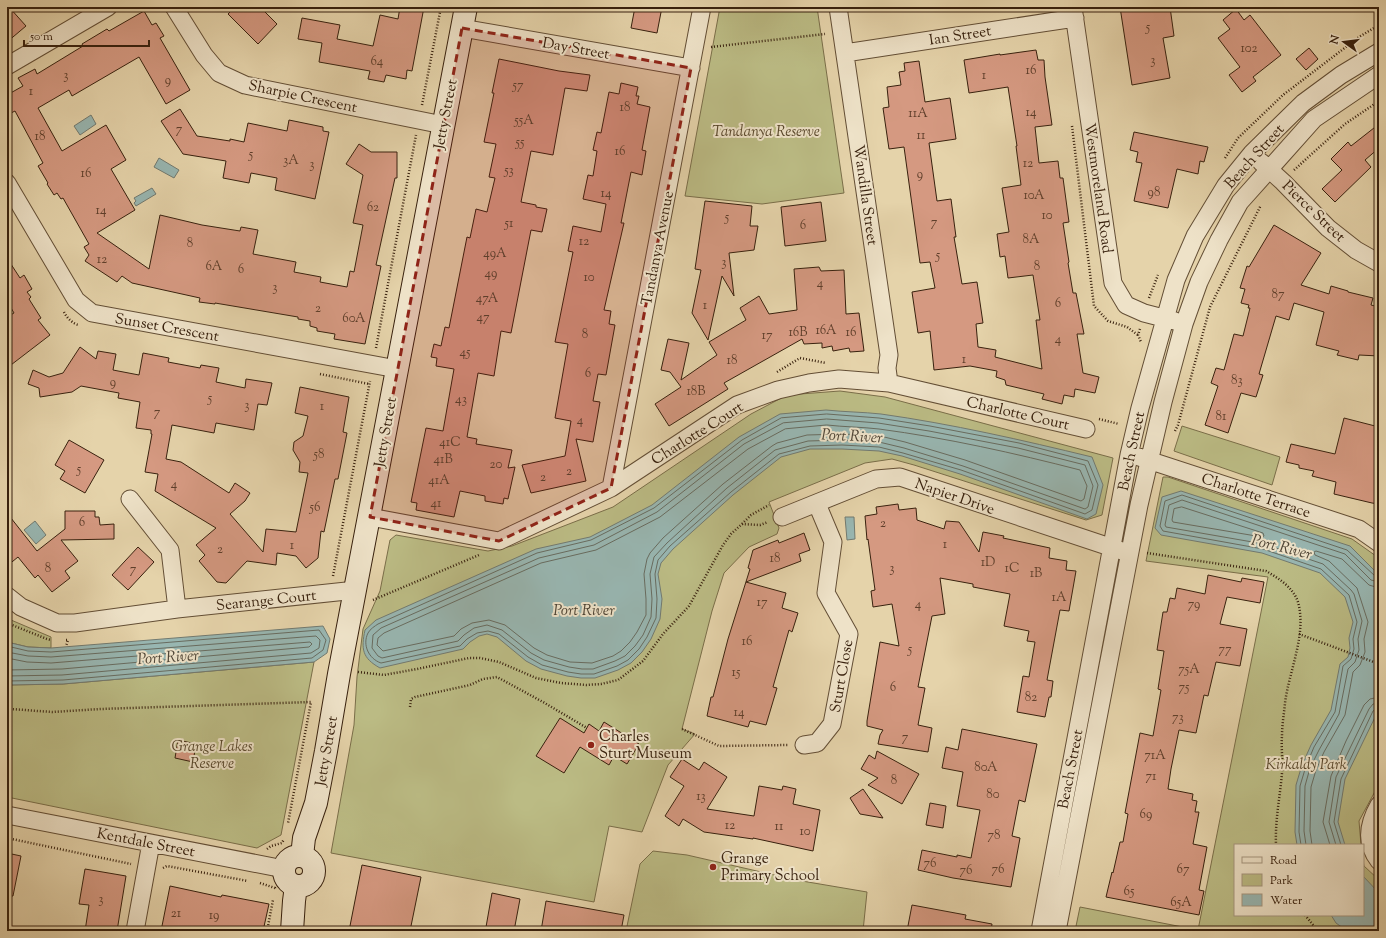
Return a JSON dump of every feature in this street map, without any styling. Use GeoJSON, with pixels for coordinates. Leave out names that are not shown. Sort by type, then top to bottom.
{"type":"FeatureCollection","features":[{"type":"Feature","properties":{"kind":"street"},"geometry":{"type":"LineString","coordinates":[[7,66],[108,7]]}},
{"type":"Feature","properties":{"kind":"street","name":"Sharpie Crescent"},"geometry":{"type":"LineString","coordinates":[[174,7],[204,56],[219,73],[246,86],[444,124]]}},
{"type":"Feature","properties":{"kind":"street","name":"Tandanya Avenue"},"geometry":{"type":"LineString","coordinates":[[611,488],[702,7]]}},
{"type":"Feature","properties":{"kind":"street","name":"Wandilla Street"},"geometry":{"type":"LineString","coordinates":[[838,7],[889,355],[889,383]]}},
{"type":"Feature","properties":{"kind":"street","name":"Ian Street"},"geometry":{"type":"LineString","coordinates":[[845,53],[1074,12]]}},
{"type":"Feature","properties":{"kind":"street","name":"Westmoreland Road"},"geometry":{"type":"LineString","coordinates":[[1074,12],[1113,283],[1126,305],[1144,314],[1184,324]]}},
{"type":"Feature","properties":{"kind":"street","name":"Day Street"},"geometry":{"type":"LineString","coordinates":[[464,17],[691,68]]}},
{"type":"Feature","properties":{"kind":"street","name":"Jetty Street"},"geometry":{"type":"LineString","coordinates":[[290,877],[306,884],[313,876],[313,866],[307,858],[302,856],[304,838],[316,803],[339,674],[364,595],[370,518],[464,17]]}},
{"type":"Feature","properties":{"kind":"street","name":"Beach Street"},"geometry":{"type":"LineString","coordinates":[[1040,931],[1129,454],[1164,319],[1176,280],[1195,236],[1226,185],[1252,153],[1304,103],[1341,75],[1379,52]]}},
{"type":"Feature","properties":{"kind":"street","name":"Beach Street"},"geometry":{"type":"LineString","coordinates":[[1057,931],[1130,553],[1150,460],[1163,402],[1184,324],[1199,282],[1219,240],[1240,202],[1314,119],[1379,75]]}},
{"type":"Feature","properties":{"kind":"street","name":"Pierce Street"},"geometry":{"type":"LineString","coordinates":[[1252,153],[1328,228],[1356,250],[1379,263]]}},
{"type":"Feature","properties":{"kind":"street","name":"Sunset Crescent"},"geometry":{"type":"LineString","coordinates":[[7,182],[76,300],[92,313],[397,370]]}},
{"type":"Feature","properties":{"kind":"street","name":"Charlotte Court"},"geometry":{"type":"LineString","coordinates":[[370,518],[499,541],[611,488],[737,405],[778,390],[809,383],[839,379],[889,383],[1090,423]]}},
{"type":"Feature","properties":{"kind":"street","name":"Charlotte Terrace"},"geometry":{"type":"LineString","coordinates":[[1129,454],[1359,529],[1379,543]]}},
{"type":"Feature","properties":{"kind":"street","name":"Napier Drive"},"geometry":{"type":"LineString","coordinates":[[782,517],[876,479],[900,477],[1111,548],[1130,553]]}},
{"type":"Feature","properties":{"kind":"street"},"geometry":{"type":"LineString","coordinates":[[130,499],[170,550],[176,609]]}},
{"type":"Feature","properties":{"kind":"street","name":"Sturt Close"},"geometry":{"type":"LineString","coordinates":[[804,745],[817,743],[832,724],[849,634],[826,594],[833,542],[817,504]]}},
{"type":"Feature","properties":{"kind":"street","name":"Searange Court"},"geometry":{"type":"LineString","coordinates":[[7,596],[21,607],[57,623],[75,623],[176,609],[330,593],[364,595]]}},
{"type":"Feature","properties":{"kind":"street"},"geometry":{"type":"LineString","coordinates":[[1379,805],[1372,818],[1369,835],[1372,853],[1379,862]]}},
{"type":"Feature","properties":{"kind":"street","name":"Kentdale Street"},"geometry":{"type":"LineString","coordinates":[[7,815],[151,843],[290,877]]}},
{"type":"Feature","properties":{"kind":"street"},"geometry":{"type":"LineString","coordinates":[[135,931],[151,843]]}},
{"type":"Feature","properties":{"kind":"street"},"geometry":{"type":"LineString","coordinates":[[290,877],[294,901],[292,931]]}},
{"type":"Feature","properties":{"kind":"path"},"geometry":{"type":"LineString","coordinates":[[330,593],[441,7]]}},
{"type":"Feature","properties":{"kind":"path"},"geometry":{"type":"LineString","coordinates":[[695,49],[842,32]]}},
{"type":"Feature","properties":{"kind":"path"},"geometry":{"type":"LineString","coordinates":[[1291,173],[1345,124],[1379,101]]}},
{"type":"Feature","properties":{"kind":"path"},"geometry":{"type":"LineString","coordinates":[[1174,431],[1178,425],[1210,307],[1263,201]]}},
{"type":"Feature","properties":{"kind":"path"},"geometry":{"type":"LineString","coordinates":[[774,375],[800,358],[831,363]]}},
{"type":"Feature","properties":{"kind":"path"},"geometry":{"type":"LineString","coordinates":[[1090,423],[1124,425]]}},
{"type":"Feature","properties":{"kind":"path"},"geometry":{"type":"LineString","coordinates":[[353,672],[384,674],[469,658],[480,658],[499,662],[536,678],[561,682],[586,685],[601,684],[618,680],[643,661],[664,634],[690,606],[731,534],[742,524],[760,525],[782,517]]}},
{"type":"Feature","properties":{"kind":"path"},"geometry":{"type":"LineString","coordinates":[[1147,553],[1266,571],[1280,579],[1289,588],[1297,600],[1301,616],[1300,634],[1285,708],[1282,737],[1282,772],[1276,820],[1276,844]]}},
{"type":"Feature","properties":{"kind":"path"},"geometry":{"type":"LineString","coordinates":[[364,595],[480,554]]}},
{"type":"Feature","properties":{"kind":"path"},"geometry":{"type":"LineString","coordinates":[[1300,634],[1379,664]]}},
{"type":"Feature","properties":{"kind":"path"},"geometry":{"type":"LineString","coordinates":[[410,707],[411,699],[415,697],[470,685],[483,679],[497,677],[537,698],[587,728]]}},
{"type":"Feature","properties":{"kind":"path"},"geometry":{"type":"LineString","coordinates":[[7,708],[52,712],[311,702],[287,827]]}},
{"type":"Feature","properties":{"kind":"path"},"geometry":{"type":"LineString","coordinates":[[682,729],[719,746],[804,745]]}},
{"type":"Feature","properties":{"kind":"path"},"geometry":{"type":"LineString","coordinates":[[264,852],[271,846],[282,843],[285,835]]}},
{"type":"Feature","properties":{"kind":"path"},"geometry":{"type":"LineString","coordinates":[[261,883],[275,888],[268,931]]}},
{"type":"Feature","properties":{"kind":"path"},"geometry":{"type":"LineString","coordinates":[[1306,916],[1318,931]]}},
{"type":"Feature","properties":{"kind":"highlighted area"},"geometry":{"type":"Polygon","coordinates":[[[462,28],[691,68],[611,488],[499,541],[370,517],[462,28]]]}},
{"type":"Feature","properties":{"kind":"green space","name":"Tandanya Reserve"},"geometry":{"type":"Polygon","coordinates":[[[720,7],[817,7],[844,193],[762,204],[685,196],[720,7]]]}},
{"type":"Feature","properties":{"kind":"green space"},"geometry":{"type":"Polygon","coordinates":[[[840,391],[885,397],[1113,458],[1102,515],[1086,520],[892,459],[865,463],[769,502],[779,528],[777,534],[749,547],[724,573],[712,611],[682,729],[695,734],[668,765],[642,832],[609,826],[594,902],[331,853],[354,725],[357,677],[363,629],[380,591],[390,540],[396,535],[488,551],[512,546],[613,507],[751,414],[787,395],[840,391]]]}},
{"type":"Feature","properties":{"kind":"green space"},"geometry":{"type":"Polygon","coordinates":[[[1182,426],[1280,457],[1272,485],[1174,451],[1182,426]]]}},
{"type":"Feature","properties":{"kind":"green space","name":"Kirkaldy Park"},"geometry":{"type":"Polygon","coordinates":[[[1163,477],[1168,477],[1352,539],[1376,556],[1379,560],[1379,784],[1359,821],[1361,844],[1234,844],[1234,916],[1364,916],[1364,866],[1379,880],[1379,931],[1075,931],[1080,907],[1198,930],[1268,577],[1146,561],[1163,477]]]}},
{"type":"Feature","properties":{"kind":"green space"},"geometry":{"type":"Polygon","coordinates":[[[7,617],[51,637],[51,648],[28,647],[7,642],[7,617]]]}},
{"type":"Feature","properties":{"kind":"green space","name":"Grange Lakes Reserve"},"geometry":{"type":"Polygon","coordinates":[[[314,662],[281,835],[257,848],[7,797],[7,685],[63,684],[314,662]]]}},
{"type":"Feature","properties":{"kind":"green space"},"geometry":{"type":"Polygon","coordinates":[[[653,851],[687,855],[796,880],[867,892],[863,931],[626,931],[640,864],[653,851]]]}},
{"type":"Feature","properties":{"kind":"water"},"geometry":{"type":"Polygon","coordinates":[[[91,115],[96,124],[80,135],[74,126],[91,115]]]}},
{"type":"Feature","properties":{"kind":"water"},"geometry":{"type":"Polygon","coordinates":[[[159,158],[179,170],[174,178],[154,167],[159,158]]]}},
{"type":"Feature","properties":{"kind":"water"},"geometry":{"type":"Polygon","coordinates":[[[152,188],[156,194],[136,206],[134,203],[136,201],[134,198],[152,188]]]}},
{"type":"Feature","properties":{"kind":"water","name":"Port River"},"geometry":{"type":"Polygon","coordinates":[[[826,410],[881,414],[934,423],[1092,457],[1103,485],[1096,514],[1087,519],[960,474],[902,456],[879,451],[810,449],[781,457],[733,495],[673,549],[661,563],[658,574],[662,599],[660,619],[651,639],[642,652],[631,663],[618,670],[595,678],[581,678],[541,669],[526,661],[497,637],[487,634],[479,636],[463,649],[380,668],[366,657],[363,648],[365,630],[376,620],[536,549],[590,537],[652,505],[739,437],[780,414],[826,410]]]}},
{"type":"Feature","properties":{"kind":"water","name":"Port River"},"geometry":{"type":"Polygon","coordinates":[[[1181,491],[1350,546],[1379,575],[1379,709],[1345,779],[1338,822],[1345,844],[1297,844],[1295,832],[1296,785],[1302,765],[1311,745],[1331,710],[1340,664],[1348,657],[1350,648],[1349,638],[1353,622],[1345,597],[1320,573],[1262,553],[1161,535],[1155,528],[1162,497],[1181,491]]]}},
{"type":"Feature","properties":{"kind":"water"},"geometry":{"type":"Polygon","coordinates":[[[845,517],[854,517],[855,539],[847,540],[845,517]]]}},
{"type":"Feature","properties":{"kind":"water"},"geometry":{"type":"Polygon","coordinates":[[[35,521],[46,535],[36,544],[24,530],[35,521]]]}},
{"type":"Feature","properties":{"kind":"water","name":"Port River"},"geometry":{"type":"Polygon","coordinates":[[[323,626],[330,639],[327,653],[314,662],[63,684],[7,685],[7,642],[28,647],[51,648],[323,626]]]}},
{"type":"Feature","properties":{"kind":"water"},"geometry":{"type":"Polygon","coordinates":[[[1364,877],[1379,893],[1379,931],[1347,931],[1336,923],[1332,916],[1364,916],[1364,877]]]}},
{"type":"Feature","properties":{"kind":"building"},"geometry":{"type":"Polygon","coordinates":[[[7,7],[9,7],[26,26],[7,42],[7,7]]]}},
{"type":"Feature","properties":{"kind":"building"},"geometry":{"type":"Polygon","coordinates":[[[235,7],[260,7],[277,24],[258,44],[228,14],[235,7]]]}},
{"type":"Feature","properties":{"kind":"building"},"geometry":{"type":"Polygon","coordinates":[[[400,7],[424,7],[412,71],[407,70],[406,79],[386,75],[384,82],[368,79],[370,71],[319,62],[322,43],[298,39],[302,18],[340,25],[337,39],[373,46],[380,15],[398,19],[400,7]]]}},
{"type":"Feature","properties":{"kind":"building"},"geometry":{"type":"Polygon","coordinates":[[[635,7],[662,7],[657,33],[631,28],[635,7]]]}},
{"type":"Feature","properties":{"kind":"building"},"geometry":{"type":"Polygon","coordinates":[[[1120,7],[1170,7],[1174,36],[1163,38],[1170,78],[1132,85],[1120,7]]]}},
{"type":"Feature","properties":{"kind":"building"},"geometry":{"type":"Polygon","coordinates":[[[1236,9],[1244,20],[1250,15],[1281,55],[1253,77],[1256,81],[1242,92],[1229,75],[1240,67],[1218,38],[1230,29],[1223,20],[1236,9]]]}},
{"type":"Feature","properties":{"kind":"building"},"geometry":{"type":"Polygon","coordinates":[[[144,11],[152,25],[156,23],[164,36],[160,38],[190,90],[166,104],[139,57],[72,96],[69,90],[38,108],[62,151],[106,125],[126,160],[111,169],[135,210],[97,233],[149,269],[160,215],[202,225],[240,231],[241,227],[258,230],[253,254],[296,262],[294,272],[321,277],[320,282],[347,287],[350,271],[354,272],[363,225],[353,223],[363,175],[346,164],[359,144],[371,152],[397,152],[397,178],[395,178],[376,265],[381,266],[365,344],[334,339],[335,334],[317,331],[317,328],[310,326],[310,321],[298,319],[298,317],[215,303],[199,302],[200,298],[132,283],[122,276],[117,282],[85,261],[89,255],[84,247],[89,244],[63,198],[61,199],[57,193],[54,195],[47,184],[48,183],[38,166],[43,163],[15,111],[7,115],[7,95],[23,86],[18,78],[35,69],[37,74],[83,46],[82,44],[107,29],[109,31],[144,11]]]}},
{"type":"Feature","properties":{"kind":"building"},"geometry":{"type":"Polygon","coordinates":[[[1309,48],[1318,59],[1306,70],[1296,59],[1309,48]]]}},
{"type":"Feature","properties":{"kind":"building"},"geometry":{"type":"Polygon","coordinates":[[[1036,50],[1038,60],[1044,60],[1052,125],[1035,127],[1039,163],[1058,161],[1060,178],[1063,178],[1069,222],[1063,223],[1068,263],[1073,293],[1076,293],[1084,334],[1077,334],[1083,373],[1099,377],[1095,393],[1075,389],[1074,397],[1064,395],[1062,404],[1042,399],[1044,394],[1006,385],[1005,380],[996,377],[997,371],[970,366],[934,370],[930,331],[918,333],[912,292],[935,288],[930,262],[920,263],[904,147],[889,149],[883,108],[889,107],[887,87],[901,85],[899,72],[905,71],[904,63],[919,61],[925,102],[950,98],[956,139],[929,143],[937,201],[951,199],[956,237],[954,237],[962,284],[977,282],[983,323],[976,324],[978,347],[996,350],[995,357],[1042,369],[1036,320],[1040,320],[1033,275],[1008,278],[1005,256],[1000,257],[997,234],[1009,232],[1002,188],[1021,185],[1008,87],[969,93],[964,60],[1036,50]]]}},
{"type":"Feature","properties":{"kind":"building"},"geometry":{"type":"Polygon","coordinates":[[[499,59],[559,71],[590,75],[587,91],[565,88],[553,155],[531,151],[521,202],[547,209],[542,232],[531,230],[511,333],[501,331],[494,376],[478,373],[467,437],[477,439],[476,444],[512,450],[508,468],[515,467],[508,499],[504,498],[503,504],[485,501],[485,496],[460,491],[454,517],[416,510],[417,503],[411,502],[426,428],[443,431],[454,369],[436,366],[437,358],[431,357],[434,344],[441,346],[445,327],[449,328],[467,237],[470,238],[476,209],[487,212],[495,178],[489,177],[496,144],[484,142],[499,59]]]}},
{"type":"Feature","properties":{"kind":"building"},"geometry":{"type":"Polygon","coordinates":[[[621,83],[638,87],[636,96],[639,96],[637,104],[650,107],[642,150],[646,151],[642,175],[631,172],[621,223],[624,223],[604,310],[611,311],[609,324],[615,325],[606,375],[598,374],[593,401],[600,402],[593,442],[576,439],[586,481],[531,493],[522,465],[565,456],[571,421],[555,418],[568,344],[555,342],[573,252],[568,251],[573,226],[601,232],[606,204],[583,199],[588,175],[593,176],[597,151],[593,150],[597,132],[601,133],[609,92],[619,94],[621,83]]]}},
{"type":"Feature","properties":{"kind":"building"},"geometry":{"type":"Polygon","coordinates":[[[180,109],[197,136],[230,141],[230,139],[244,142],[248,123],[287,131],[289,120],[323,127],[323,131],[329,132],[315,199],[275,190],[277,178],[251,173],[249,183],[223,178],[226,161],[183,154],[161,121],[180,109]]]}},
{"type":"Feature","properties":{"kind":"building"},"geometry":{"type":"Polygon","coordinates":[[[1379,124],[1379,148],[1365,160],[1371,167],[1335,202],[1322,189],[1342,170],[1331,159],[1348,142],[1351,146],[1379,124]]]}},
{"type":"Feature","properties":{"kind":"building"},"geometry":{"type":"Polygon","coordinates":[[[1134,132],[1208,147],[1204,162],[1200,161],[1198,174],[1177,169],[1168,208],[1134,201],[1142,163],[1136,162],[1138,152],[1130,150],[1134,132]]]}},
{"type":"Feature","properties":{"kind":"building"},"geometry":{"type":"Polygon","coordinates":[[[705,201],[752,206],[750,226],[758,226],[754,250],[729,253],[734,296],[722,276],[708,340],[692,313],[701,270],[695,269],[705,201]]]}},
{"type":"Feature","properties":{"kind":"building"},"geometry":{"type":"Polygon","coordinates":[[[821,202],[826,241],[785,246],[781,207],[821,202]]]}},
{"type":"Feature","properties":{"kind":"building"},"geometry":{"type":"Polygon","coordinates":[[[1274,225],[1321,253],[1301,285],[1329,294],[1331,286],[1373,298],[1371,305],[1379,307],[1379,356],[1359,355],[1358,360],[1337,355],[1339,351],[1316,345],[1324,312],[1294,303],[1289,320],[1276,316],[1259,374],[1263,375],[1256,397],[1241,393],[1228,433],[1205,425],[1218,386],[1211,383],[1216,368],[1224,370],[1234,334],[1243,336],[1250,308],[1248,308],[1249,305],[1241,303],[1245,289],[1240,288],[1247,266],[1249,267],[1274,225]]]}},
{"type":"Feature","properties":{"kind":"building"},"geometry":{"type":"Polygon","coordinates":[[[7,258],[20,278],[24,275],[32,289],[27,292],[31,297],[29,299],[41,318],[38,320],[50,335],[7,368],[7,317],[14,313],[7,301],[7,258]]]}},
{"type":"Feature","properties":{"kind":"building"},"geometry":{"type":"Polygon","coordinates":[[[819,267],[821,271],[844,270],[846,314],[859,313],[864,351],[850,352],[849,348],[833,351],[832,346],[822,348],[822,343],[804,344],[802,339],[724,383],[728,389],[669,426],[655,404],[681,387],[670,372],[661,370],[668,339],[689,343],[681,380],[717,355],[709,342],[746,320],[740,308],[759,296],[769,314],[797,310],[794,269],[819,267]]]}},
{"type":"Feature","properties":{"kind":"building"},"geometry":{"type":"Polygon","coordinates":[[[80,347],[96,359],[98,351],[116,354],[113,370],[139,375],[143,353],[169,358],[168,362],[200,368],[201,365],[219,368],[216,382],[245,388],[246,379],[272,383],[267,405],[258,404],[254,430],[216,423],[214,433],[172,425],[166,459],[181,462],[229,493],[235,483],[250,493],[245,501],[230,514],[263,552],[266,529],[296,532],[308,473],[299,472],[300,462],[293,450],[294,442],[303,436],[308,416],[295,413],[300,387],[349,397],[343,432],[347,433],[338,479],[335,479],[324,532],[321,531],[318,558],[306,568],[296,556],[277,553],[276,565],[247,561],[226,583],[217,582],[199,561],[205,555],[196,545],[216,528],[155,491],[158,474],[145,472],[152,434],[151,430],[136,428],[140,402],[118,398],[119,393],[81,386],[72,392],[40,397],[39,388],[28,384],[33,370],[49,377],[63,373],[80,347]]]}},
{"type":"Feature","properties":{"kind":"building"},"geometry":{"type":"Polygon","coordinates":[[[1344,418],[1379,427],[1379,504],[1334,494],[1336,482],[1312,476],[1314,471],[1299,468],[1299,465],[1286,462],[1291,444],[1335,454],[1344,418]]]}},
{"type":"Feature","properties":{"kind":"building"},"geometry":{"type":"Polygon","coordinates":[[[69,440],[104,460],[85,493],[60,479],[65,471],[55,465],[69,440]]]}},
{"type":"Feature","properties":{"kind":"building"},"geometry":{"type":"Polygon","coordinates":[[[898,504],[899,510],[916,508],[917,520],[944,529],[946,521],[959,522],[979,552],[983,532],[1004,536],[1003,538],[1050,548],[1049,558],[1067,561],[1066,570],[1076,571],[1069,611],[1060,610],[1047,680],[1053,681],[1051,697],[1049,697],[1045,717],[1017,712],[1023,676],[1029,677],[1035,642],[1027,641],[1029,631],[1004,626],[1010,594],[973,587],[973,584],[940,578],[945,614],[932,616],[918,687],[925,688],[918,725],[932,728],[928,752],[878,744],[883,730],[867,726],[867,721],[880,642],[899,646],[892,604],[873,607],[871,591],[875,590],[868,539],[867,540],[865,516],[877,514],[876,507],[898,504]]]}},
{"type":"Feature","properties":{"kind":"building"},"geometry":{"type":"Polygon","coordinates":[[[65,511],[95,511],[95,517],[99,517],[100,525],[114,524],[114,539],[61,540],[78,561],[65,571],[70,578],[52,592],[38,575],[35,578],[18,557],[7,566],[7,513],[37,551],[65,529],[65,511]]]}},
{"type":"Feature","properties":{"kind":"building"},"geometry":{"type":"Polygon","coordinates":[[[804,533],[810,550],[799,554],[801,561],[746,582],[786,593],[782,608],[798,613],[792,632],[789,630],[773,687],[777,688],[766,725],[750,721],[748,727],[707,716],[711,697],[713,697],[728,639],[750,569],[748,568],[753,550],[778,540],[779,543],[804,533]]]}},
{"type":"Feature","properties":{"kind":"building"},"geometry":{"type":"Polygon","coordinates":[[[138,547],[154,562],[128,590],[112,575],[138,547]]]}},
{"type":"Feature","properties":{"kind":"building"},"geometry":{"type":"Polygon","coordinates":[[[1208,575],[1241,582],[1242,578],[1264,582],[1260,603],[1227,597],[1220,624],[1247,629],[1240,666],[1216,662],[1208,696],[1204,695],[1196,733],[1179,730],[1171,769],[1168,789],[1193,794],[1192,800],[1197,801],[1195,812],[1199,812],[1193,844],[1207,847],[1199,890],[1204,891],[1199,915],[1106,897],[1120,842],[1123,842],[1128,814],[1125,813],[1140,733],[1153,736],[1161,690],[1158,689],[1164,651],[1157,650],[1163,612],[1167,612],[1170,598],[1175,599],[1177,588],[1205,594],[1208,575]]]}},
{"type":"Feature","properties":{"kind":"building","name":"Charles Sturt Museum"},"geometry":{"type":"Polygon","coordinates":[[[560,718],[584,733],[589,724],[599,731],[604,722],[639,744],[627,764],[614,756],[609,765],[580,747],[564,773],[536,756],[560,718]]]}},
{"type":"Feature","properties":{"kind":"building"},"geometry":{"type":"Polygon","coordinates":[[[962,729],[1037,744],[1025,802],[1019,800],[1012,836],[1020,838],[1011,887],[953,878],[918,870],[922,850],[957,857],[957,855],[971,858],[980,810],[957,806],[963,772],[942,768],[946,747],[958,750],[962,729]]]}},
{"type":"Feature","properties":{"kind":"building"},"geometry":{"type":"Polygon","coordinates":[[[178,740],[196,744],[193,762],[175,758],[178,740]]]}},
{"type":"Feature","properties":{"kind":"building"},"geometry":{"type":"Polygon","coordinates":[[[877,751],[919,774],[902,804],[868,785],[878,778],[861,769],[869,755],[875,759],[877,751]]]}},
{"type":"Feature","properties":{"kind":"building"},"geometry":{"type":"Polygon","coordinates":[[[682,759],[699,770],[704,762],[727,777],[707,809],[754,816],[759,786],[782,790],[783,786],[796,789],[793,804],[820,810],[813,851],[753,838],[704,832],[683,819],[679,826],[665,816],[684,786],[670,777],[682,759]]]}},
{"type":"Feature","properties":{"kind":"building"},"geometry":{"type":"Polygon","coordinates":[[[863,789],[883,818],[860,814],[850,798],[863,789]]]}},
{"type":"Feature","properties":{"kind":"building"},"geometry":{"type":"Polygon","coordinates":[[[930,803],[946,806],[943,828],[926,825],[930,803]]]}},
{"type":"Feature","properties":{"kind":"building"},"geometry":{"type":"Polygon","coordinates":[[[7,853],[21,856],[13,896],[7,896],[7,853]]]}},
{"type":"Feature","properties":{"kind":"building"},"geometry":{"type":"Polygon","coordinates":[[[362,865],[421,877],[410,931],[349,931],[362,865]]]}},
{"type":"Feature","properties":{"kind":"building"},"geometry":{"type":"Polygon","coordinates":[[[85,869],[126,876],[117,931],[85,931],[89,905],[79,904],[85,869]]]}},
{"type":"Feature","properties":{"kind":"building"},"geometry":{"type":"Polygon","coordinates":[[[170,886],[221,897],[222,895],[269,904],[263,931],[161,931],[170,886]]]}},
{"type":"Feature","properties":{"kind":"building"},"geometry":{"type":"Polygon","coordinates":[[[492,893],[520,899],[514,931],[504,931],[486,927],[492,893]]]}},
{"type":"Feature","properties":{"kind":"building"},"geometry":{"type":"Polygon","coordinates":[[[546,901],[624,915],[621,931],[541,931],[546,901]]]}},
{"type":"Feature","properties":{"kind":"building"},"geometry":{"type":"Polygon","coordinates":[[[912,905],[966,915],[965,919],[992,924],[991,931],[907,931],[912,905]]]}},
{"type":"Feature","properties":{"kind":"place","name":"Charles Sturt Museum"},"geometry":{"type":"Point","coordinates":[591,745]}},
{"type":"Feature","properties":{"kind":"place","name":"Grange Primary School"},"geometry":{"type":"Point","coordinates":[713,867]}}]}
